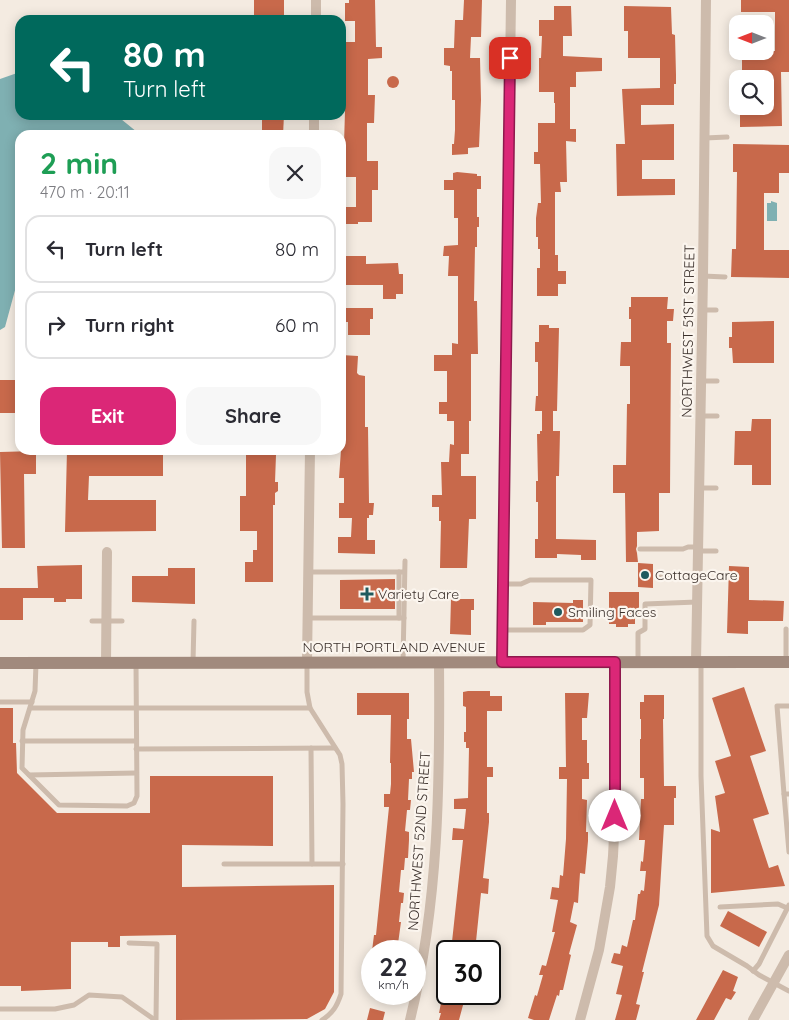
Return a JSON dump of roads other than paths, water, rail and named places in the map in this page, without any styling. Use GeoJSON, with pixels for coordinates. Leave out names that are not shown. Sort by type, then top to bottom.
{"type":"FeatureCollection","features":[{"type":"Feature","properties":{"kind":"main road","name":"NORTH PORTLAND AVENUE"},"geometry":{"type":"LineString","coordinates":[[0,663],[788,662]]}},
{"type":"Feature","properties":{"kind":"street"},"geometry":{"type":"LineString","coordinates":[[316,0],[316,15]]}},
{"type":"Feature","properties":{"kind":"street"},"geometry":{"type":"LineString","coordinates":[[502,662],[511,0]]}},
{"type":"Feature","properties":{"kind":"street","name":"NORTHWEST 51ST STREET"},"geometry":{"type":"LineString","coordinates":[[698,662],[697,602],[706,0]]}},
{"type":"Feature","properties":{"kind":"street"},"geometry":{"type":"LineString","coordinates":[[307,662],[310,455]]}},
{"type":"Feature","properties":{"kind":"street"},"geometry":{"type":"LineString","coordinates":[[106,663],[107,552]]}},
{"type":"Feature","properties":{"kind":"street","name":"NORTHWEST 52ND STREET"},"geometry":{"type":"LineString","coordinates":[[410,1020],[426,941],[434,871],[440,770],[439,662]]}},
{"type":"Feature","properties":{"kind":"street"},"geometry":{"type":"LineString","coordinates":[[580,1020],[599,950],[610,887],[615,816],[615,662]]}},
{"type":"Feature","properties":{"kind":"street"},"geometry":{"type":"LineString","coordinates":[[754,1020],[789,955]]}},
{"type":"Feature","properties":{"kind":"lane"},"geometry":{"type":"LineString","coordinates":[[705,138],[727,137]]}},
{"type":"Feature","properties":{"kind":"lane"},"geometry":{"type":"LineString","coordinates":[[703,276],[725,276]]}},
{"type":"Feature","properties":{"kind":"lane"},"geometry":{"type":"LineString","coordinates":[[702,310],[716,310]]}},
{"type":"Feature","properties":{"kind":"lane"},"geometry":{"type":"LineString","coordinates":[[701,380],[717,380]]}},
{"type":"Feature","properties":{"kind":"lane"},"geometry":{"type":"LineString","coordinates":[[700,416],[717,416]]}},
{"type":"Feature","properties":{"kind":"lane"},"geometry":{"type":"LineString","coordinates":[[699,488],[716,488]]}},
{"type":"Feature","properties":{"kind":"lane"},"geometry":{"type":"LineString","coordinates":[[640,549],[698,549],[716,551]]}},
{"type":"Feature","properties":{"kind":"lane"},"geometry":{"type":"LineString","coordinates":[[403,662],[401,618],[402,572],[405,561]]}},
{"type":"Feature","properties":{"kind":"lane"},"geometry":{"type":"LineString","coordinates":[[308,572],[402,572]]}},
{"type":"Feature","properties":{"kind":"lane"},"geometry":{"type":"LineString","coordinates":[[660,576],[698,577]]}},
{"type":"Feature","properties":{"kind":"lane"},"geometry":{"type":"LineString","coordinates":[[502,630],[583,630],[590,625],[591,580],[530,580],[520,584],[503,584]]}},
{"type":"Feature","properties":{"kind":"lane"},"geometry":{"type":"LineString","coordinates":[[638,662],[638,634],[645,629],[645,604],[697,602]]}},
{"type":"Feature","properties":{"kind":"lane"},"geometry":{"type":"LineString","coordinates":[[308,618],[401,618]]}},
{"type":"Feature","properties":{"kind":"lane"},"geometry":{"type":"LineString","coordinates":[[92,621],[122,621]]}},
{"type":"Feature","properties":{"kind":"lane"},"geometry":{"type":"LineString","coordinates":[[194,621],[194,662]]}},
{"type":"Feature","properties":{"kind":"lane"},"geometry":{"type":"LineString","coordinates":[[786,629],[788,662]]}},
{"type":"Feature","properties":{"kind":"lane"},"geometry":{"type":"LineString","coordinates":[[307,662],[307,692],[310,708],[340,755],[342,764],[341,994],[332,1013],[322,1020]]}},
{"type":"Feature","properties":{"kind":"lane"},"geometry":{"type":"LineString","coordinates":[[698,662],[707,936],[713,946],[789,991]]}},
{"type":"Feature","properties":{"kind":"lane"},"geometry":{"type":"LineString","coordinates":[[36,663],[35,691],[23,730],[22,768],[59,805],[127,806],[134,803],[137,796],[136,663]]}},
{"type":"Feature","properties":{"kind":"lane"},"geometry":{"type":"LineString","coordinates":[[0,702],[31,705],[136,708],[310,708]]}},
{"type":"Feature","properties":{"kind":"lane"},"geometry":{"type":"LineString","coordinates":[[789,706],[777,706],[786,794],[789,852]]}},
{"type":"Feature","properties":{"kind":"lane"},"geometry":{"type":"LineString","coordinates":[[22,741],[136,741]]}},
{"type":"Feature","properties":{"kind":"lane"},"geometry":{"type":"LineString","coordinates":[[311,748],[312,864]]}},
{"type":"Feature","properties":{"kind":"lane"},"geometry":{"type":"LineString","coordinates":[[136,749],[335,748]]}},
{"type":"Feature","properties":{"kind":"lane"},"geometry":{"type":"LineString","coordinates":[[29,774],[136,773]]}},
{"type":"Feature","properties":{"kind":"lane"},"geometry":{"type":"LineString","coordinates":[[224,864],[343,864]]}},
{"type":"Feature","properties":{"kind":"lane"},"geometry":{"type":"LineString","coordinates":[[720,907],[778,904],[788,906],[759,964],[753,971]]}},
{"type":"Feature","properties":{"kind":"lane"},"geometry":{"type":"LineString","coordinates":[[129,944],[157,944],[155,1020]]}},
{"type":"Feature","properties":{"kind":"lane"},"geometry":{"type":"LineString","coordinates":[[0,1009],[55,1009],[74,1005],[89,995],[122,997],[155,1020]]}},
{"type":"Feature","properties":{"kind":"water"},"geometry":{"type":"Polygon","coordinates":[[[15,74],[15,120],[122,120],[135,130],[15,130],[15,290],[5,327],[0,330],[0,79],[15,74]]]}},
{"type":"Feature","properties":{"kind":"water"},"geometry":{"type":"Polygon","coordinates":[[[771,201],[777,203],[777,221],[767,221],[767,203],[771,203],[771,201]]]}},
{"type":"Feature","properties":{"kind":"place","name":"CottageCare"},"geometry":{"type":"Point","coordinates":[645,575]}},
{"type":"Feature","properties":{"kind":"place","name":"Variety Care"},"geometry":{"type":"Point","coordinates":[367,594]}},
{"type":"Feature","properties":{"kind":"place","name":"Smiling Faces"},"geometry":{"type":"Point","coordinates":[558,612]}}]}
